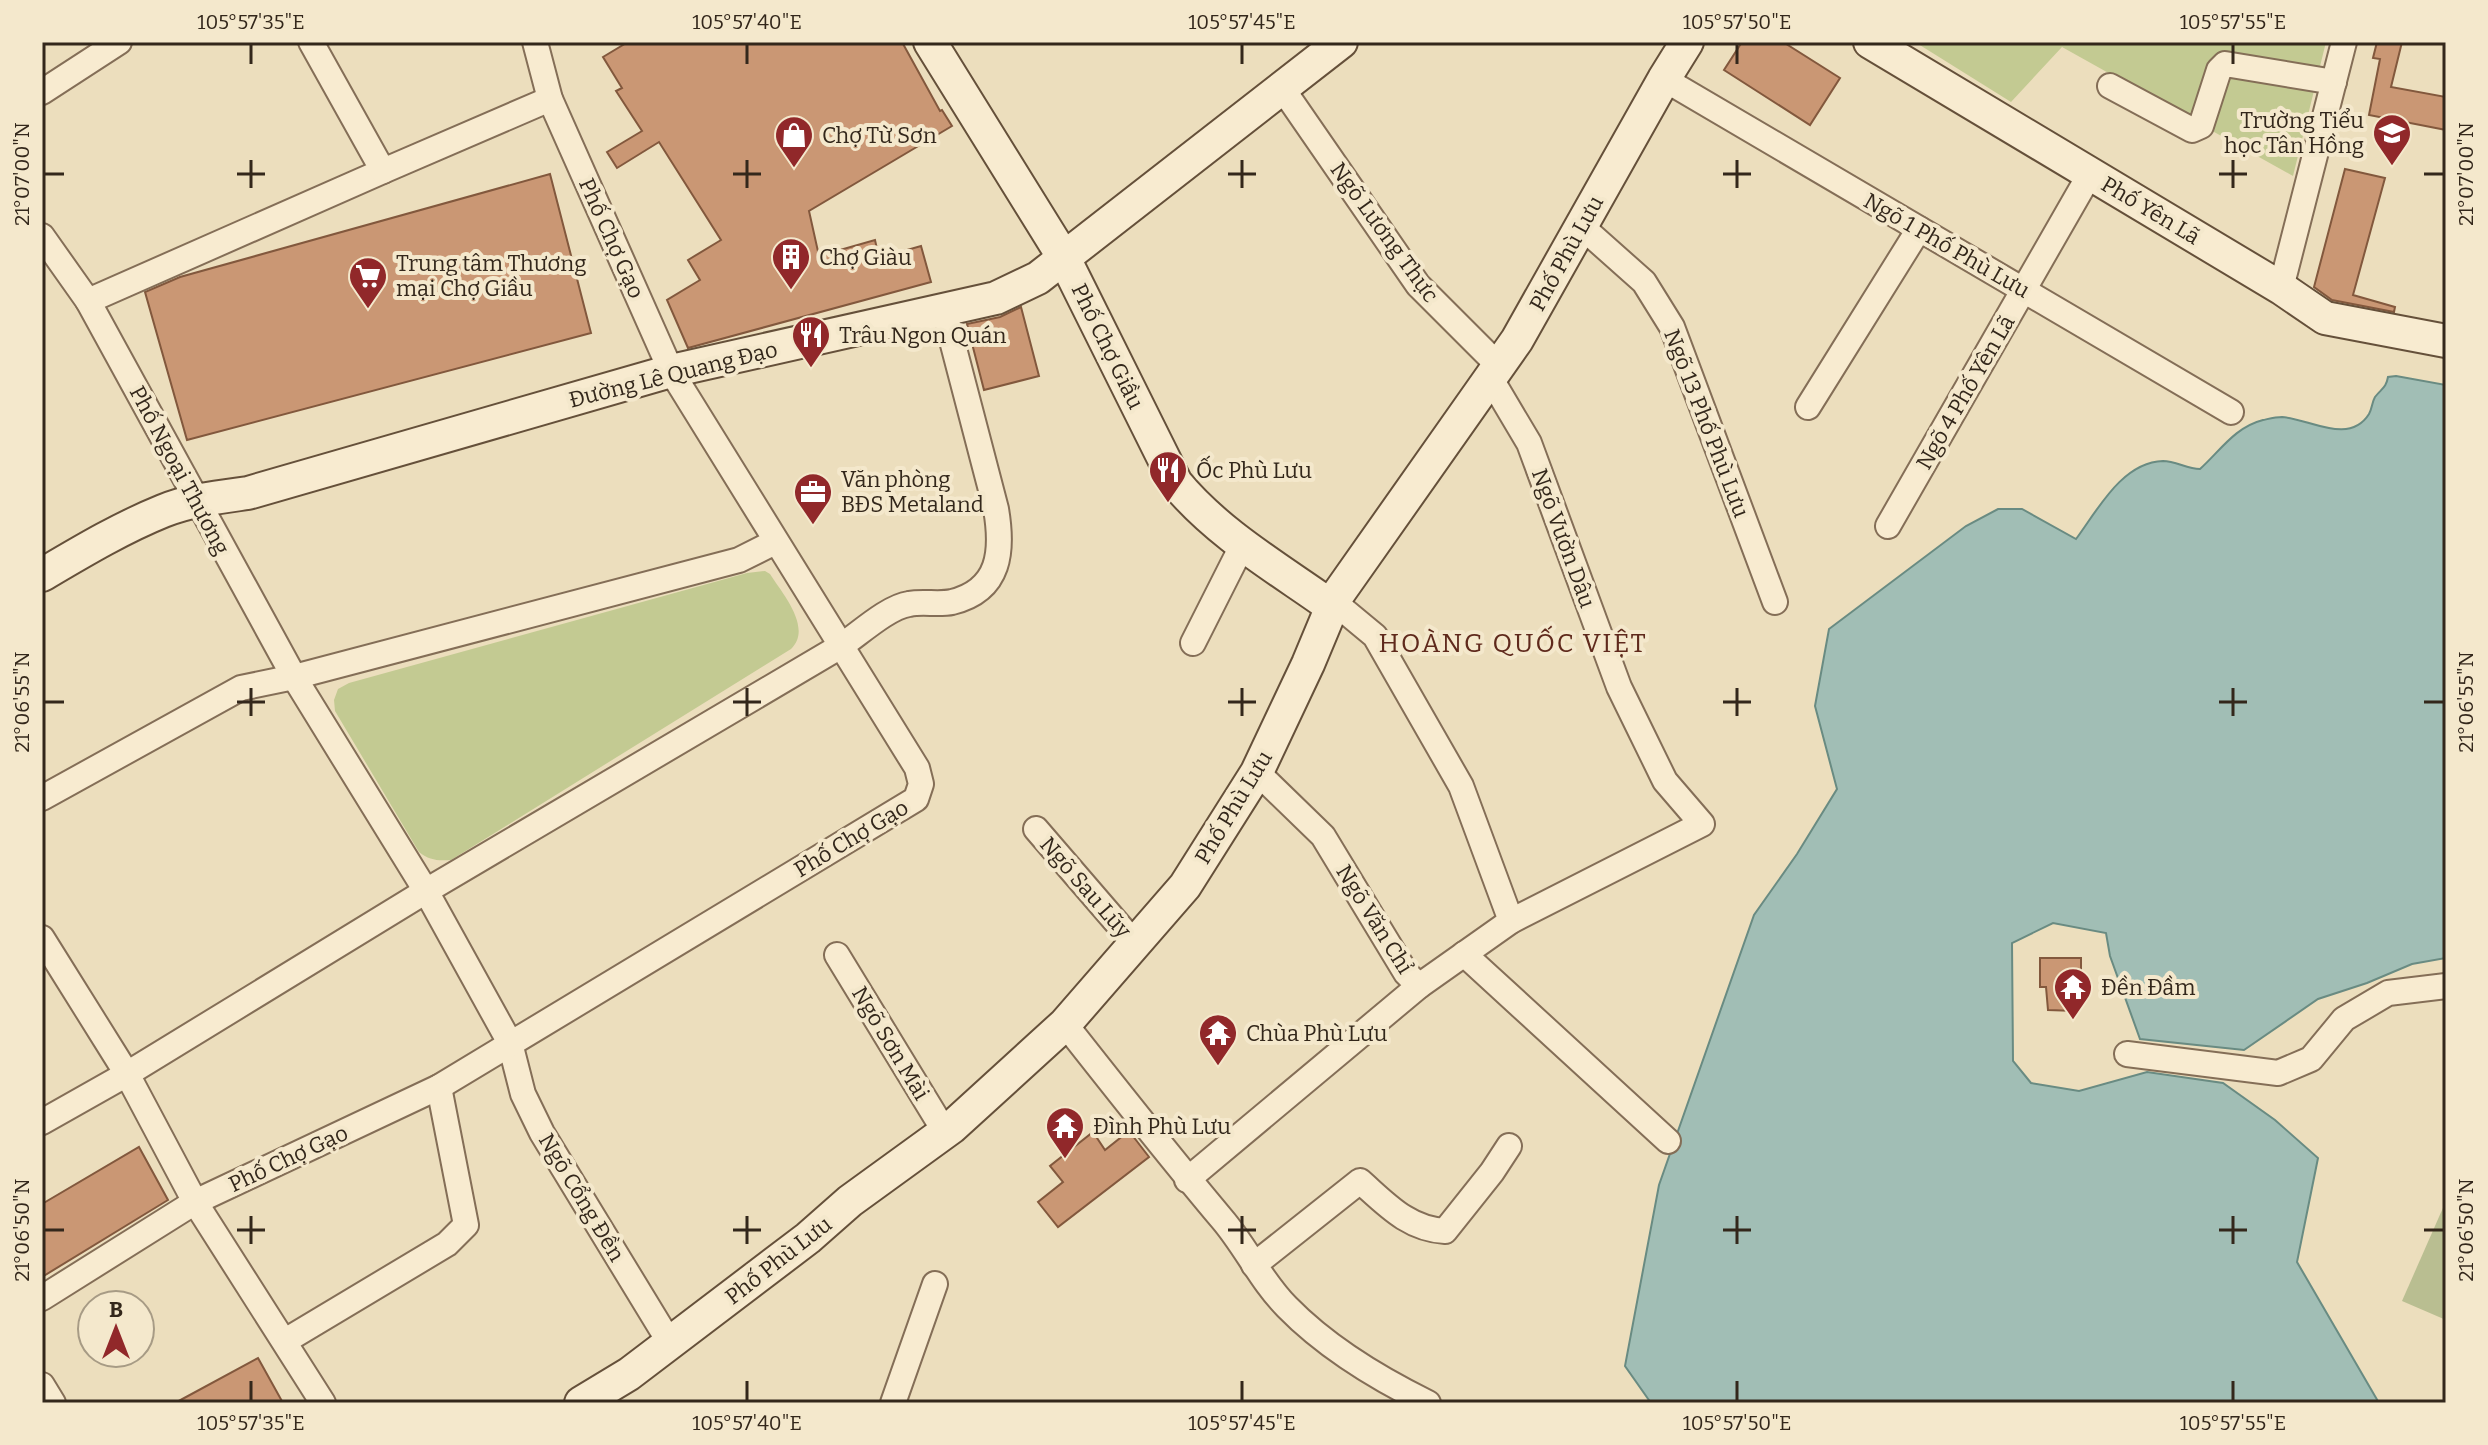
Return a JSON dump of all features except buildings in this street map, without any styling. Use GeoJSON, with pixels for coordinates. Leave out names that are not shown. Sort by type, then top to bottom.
{"type":"FeatureCollection","features":[{"type":"Feature","properties":{"kind":"main road","name":"Phố Chợ Giầu"},"geometry":{"type":"LineString","coordinates":[[930,42],[1064,258],[1176,483],[1194,505],[1243,544],[1333,604]]}},
{"type":"Feature","properties":{"kind":"main road","name":"Đường Lê Quang Đạo"},"geometry":{"type":"LineString","coordinates":[[42,575],[159,512],[196,501],[248,493],[671,371],[996,298],[1038,278],[1341,42]]}},
{"type":"Feature","properties":{"kind":"main road","name":"Phố Phù Lưu"},"geometry":{"type":"LineString","coordinates":[[581,1403],[629,1374],[808,1238],[850,1201],[945,1132],[1022,1066],[1065,1024],[1185,886],[1257,772],[1333,604],[1495,373],[1687,42]]}},
{"type":"Feature","properties":{"kind":"main road","name":"Phố Yên Lã"},"geometry":{"type":"LineString","coordinates":[[1878,44],[2281,288],[2325,318],[2446,341]]}},
{"type":"Feature","properties":{"kind":"street"},"geometry":{"type":"LineString","coordinates":[[42,92],[119,42]]}},
{"type":"Feature","properties":{"kind":"street"},"geometry":{"type":"LineString","coordinates":[[311,42],[383,171]]}},
{"type":"Feature","properties":{"kind":"street","name":"Phố Chợ Gạo"},"geometry":{"type":"LineString","coordinates":[[42,1298],[195,1202],[439,1087],[916,799],[921,784],[917,768],[671,371],[550,99],[535,42]]}},
{"type":"Feature","properties":{"kind":"street"},"geometry":{"type":"LineString","coordinates":[[2281,288],[2344,42]]}},
{"type":"Feature","properties":{"kind":"street"},"geometry":{"type":"LineString","coordinates":[[2110,86],[2192,130],[2201,126],[2219,70],[2225,64],[2334,82]]}},
{"type":"Feature","properties":{"kind":"street","name":"Ngõ 1 Phố Phù Lưu"},"geometry":{"type":"LineString","coordinates":[[1664,79],[2231,412]]}},
{"type":"Feature","properties":{"kind":"street","name":"Ngõ Lương Thực"},"geometry":{"type":"LineString","coordinates":[[1282,88],[1418,285],[1495,373]]}},
{"type":"Feature","properties":{"kind":"street"},"geometry":{"type":"LineString","coordinates":[[88,301],[550,99]]}},
{"type":"Feature","properties":{"kind":"street","name":"Ngõ 4 Phố Yên Lã"},"geometry":{"type":"LineString","coordinates":[[1888,526],[2090,174]]}},
{"type":"Feature","properties":{"kind":"street","name":"Ngõ 13 Phố Phù Lưu"},"geometry":{"type":"LineString","coordinates":[[1581,226],[1644,282],[1672,327],[1775,602]]}},
{"type":"Feature","properties":{"kind":"street"},"geometry":{"type":"LineString","coordinates":[[1808,407],[1919,229]]}},
{"type":"Feature","properties":{"kind":"street","name":"Phố Ngoại Thương"},"geometry":{"type":"LineString","coordinates":[[42,236],[88,301],[294,677],[426,891],[510,1043]]}},
{"type":"Feature","properties":{"kind":"street"},"geometry":{"type":"LineString","coordinates":[[42,1122],[841,646],[897,608],[909,604],[949,603],[969,596],[992,574],[999,558],[1001,539],[944,310]]}},
{"type":"Feature","properties":{"kind":"street","name":"Ngõ Vườn Dâu"},"geometry":{"type":"LineString","coordinates":[[1495,373],[1529,443],[1619,687],[1665,781],[1702,824],[1511,921]]}},
{"type":"Feature","properties":{"kind":"street"},"geometry":{"type":"LineString","coordinates":[[42,798],[241,688],[294,677],[739,560],[775,542]]}},
{"type":"Feature","properties":{"kind":"street"},"geometry":{"type":"LineString","coordinates":[[1193,643],[1243,544]]}},
{"type":"Feature","properties":{"kind":"street"},"geometry":{"type":"LineString","coordinates":[[1333,604],[1375,636],[1461,786],[1511,921],[1419,986]]}},
{"type":"Feature","properties":{"kind":"street","name":"Ngõ Văn Chỉ"},"geometry":{"type":"LineString","coordinates":[[1187,1180],[1419,986],[1406,973],[1323,836],[1257,772]]}},
{"type":"Feature","properties":{"kind":"street","name":"Ngõ Sau Lũy"},"geometry":{"type":"LineString","coordinates":[[1036,829],[1136,945]]}},
{"type":"Feature","properties":{"kind":"street"},"geometry":{"type":"LineString","coordinates":[[42,938],[127,1074],[195,1202],[323,1403]]}},
{"type":"Feature","properties":{"kind":"street"},"geometry":{"type":"LineString","coordinates":[[1464,954],[1668,1141]]}},
{"type":"Feature","properties":{"kind":"street","name":"Ngõ Sơn Mài"},"geometry":{"type":"LineString","coordinates":[[837,955],[945,1132]]}},
{"type":"Feature","properties":{"kind":"street"},"geometry":{"type":"LineString","coordinates":[[2127,1054],[2278,1073],[2311,1059],[2344,1019],[2388,993],[2446,986]]}},
{"type":"Feature","properties":{"kind":"street"},"geometry":{"type":"LineString","coordinates":[[1065,1024],[1187,1180],[1225,1222],[1287,1307],[1363,1369],[1428,1403]]}},
{"type":"Feature","properties":{"kind":"street","name":"Ngõ Cổng Đền"},"geometry":{"type":"LineString","coordinates":[[510,1043],[523,1094],[542,1133],[670,1343]]}},
{"type":"Feature","properties":{"kind":"street"},"geometry":{"type":"LineString","coordinates":[[285,1341],[447,1244],[466,1225],[439,1087]]}},
{"type":"Feature","properties":{"kind":"street"},"geometry":{"type":"LineString","coordinates":[[1254,1265],[1360,1181],[1401,1218],[1430,1230],[1445,1231],[1509,1146]]}},
{"type":"Feature","properties":{"kind":"street"},"geometry":{"type":"LineString","coordinates":[[893,1403],[935,1284]]}},
{"type":"Feature","properties":{"kind":"street"},"geometry":{"type":"LineString","coordinates":[[42,1385],[53,1403]]}},
{"type":"Feature","properties":{"kind":"green space"},"geometry":{"type":"Polygon","coordinates":[[[1915,42],[2326,42],[2293,176],[2062,47],[2011,102],[1915,42]]]}},
{"type":"Feature","properties":{"kind":"green space"},"geometry":{"type":"Polygon","coordinates":[[[765,571],[788,601],[797,621],[797,641],[791,649],[451,860],[426,857],[419,852],[335,711],[334,700],[338,689],[349,683],[747,573],[765,571]]]}},
{"type":"Feature","properties":{"kind":"green space"},"geometry":{"type":"Polygon","coordinates":[[[2446,1201],[2446,1320],[2402,1301],[2446,1201]]]}},
{"type":"Feature","properties":{"kind":"water"},"geometry":{"type":"Polygon","coordinates":[[[2388,377],[2446,385],[2446,958],[2412,964],[2318,999],[2244,1050],[2140,1039],[2110,956],[2106,933],[2053,923],[2012,943],[2013,1061],[2031,1083],[2079,1091],[2147,1072],[2223,1083],[2275,1120],[2318,1158],[2297,1262],[2379,1403],[1651,1403],[1625,1366],[1659,1185],[1754,915],[1837,789],[1815,706],[1829,629],[1966,526],[1998,509],[2022,509],[2076,539],[2112,490],[2148,463],[2172,462],[2200,469],[2244,428],[2272,418],[2292,418],[2328,428],[2351,428],[2369,414],[2375,397],[2388,377]]]}},
{"type":"Feature","properties":{"kind":"place","name":"Trường Tiểu học Tân Hồng"},"geometry":{"type":"Point","coordinates":[2392,167]}},
{"type":"Feature","properties":{"kind":"place","name":"Chợ Từ Sơn"},"geometry":{"type":"Point","coordinates":[794,169]}},
{"type":"Feature","properties":{"kind":"place","name":"Chợ Giàu"},"geometry":{"type":"Point","coordinates":[791,291]}},
{"type":"Feature","properties":{"kind":"place","name":"Trung tâm Thương mại Chợ Giầu"},"geometry":{"type":"Point","coordinates":[368,310]}},
{"type":"Feature","properties":{"kind":"place","name":"Trâu Ngon Quán"},"geometry":{"type":"Point","coordinates":[811,369]}},
{"type":"Feature","properties":{"kind":"place","name":"Ốc Phù Lưu"},"geometry":{"type":"Point","coordinates":[1168,504]}},
{"type":"Feature","properties":{"kind":"place","name":"Văn phòng BĐS Metaland"},"geometry":{"type":"Point","coordinates":[813,526]}},
{"type":"Feature","properties":{"kind":"place","name":"Đền Đầm"},"geometry":{"type":"Point","coordinates":[2073,1021]}},
{"type":"Feature","properties":{"kind":"place","name":"Chùa Phù Lưu"},"geometry":{"type":"Point","coordinates":[1218,1067]}},
{"type":"Feature","properties":{"kind":"place","name":"Đình Phù Lưu"},"geometry":{"type":"Point","coordinates":[1065,1160]}},
{"type":"Feature","properties":{"kind":"district","name":"HOÀNG QUỐC VIỆT"},"geometry":{"type":"Point","coordinates":[1513,643]}}]}
